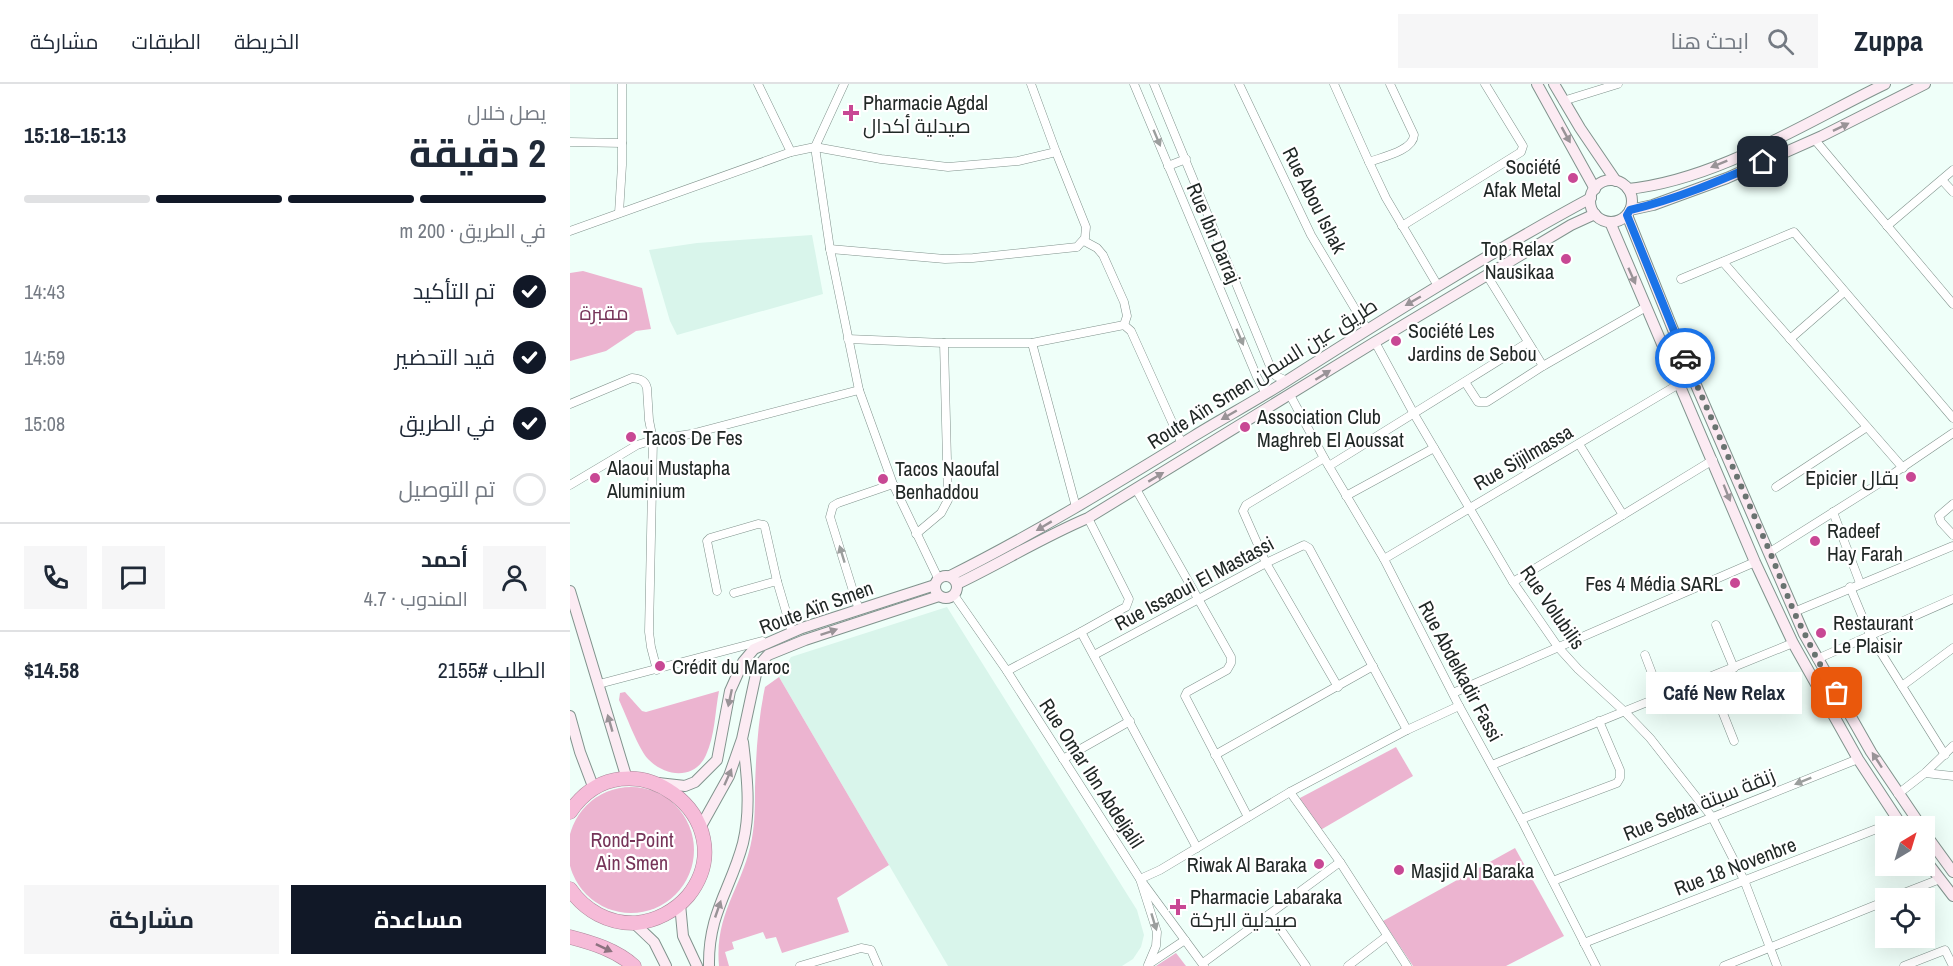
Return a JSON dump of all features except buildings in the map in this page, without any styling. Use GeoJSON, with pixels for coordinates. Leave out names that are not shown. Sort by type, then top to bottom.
{"type":"FeatureCollection","features":[{"type":"Feature","properties":{"kind":"highway"},"geometry":{"type":"LineString","coordinates":[[570,812],[594,789],[610,782],[627,778],[655,782],[668,788],[691,810],[700,828],[704,847],[700,872],[692,889],[680,904],[657,918],[634,923],[613,920],[597,914],[583,904],[570,889]]}},
{"type":"Feature","properties":{"kind":"highway"},"geometry":{"type":"LineString","coordinates":[[570,937],[598,944],[626,959],[634,966]]}},
{"type":"Feature","properties":{"kind":"main road"},"geometry":{"type":"LineString","coordinates":[[1537,84],[1593,194]]}},
{"type":"Feature","properties":{"kind":"main road"},"geometry":{"type":"LineString","coordinates":[[1554,84],[1616,181],[1628,189],[1632,200],[1629,213],[1686,362],[1794,612],[1817,659],[1871,752],[1914,816]]}},
{"type":"Feature","properties":{"kind":"main road"},"geometry":{"type":"LineString","coordinates":[[1628,189],[1664,183],[1724,162],[1885,84]]}},
{"type":"Feature","properties":{"kind":"main road"},"geometry":{"type":"LineString","coordinates":[[1616,181],[1604,182],[1593,194],[1591,205],[1600,219],[1610,222],[1620,220],[1629,213],[1697,190],[1815,140],[1925,84]]}},
{"type":"Feature","properties":{"kind":"main road","name":"Route Aïn Smen طريق عين السمن"},"geometry":{"type":"LineString","coordinates":[[954,585],[993,556],[1266,394],[1367,329],[1593,194]]}},
{"type":"Feature","properties":{"kind":"main road","name":"Route Aïn Smen طريق عين السمن"},"geometry":{"type":"LineString","coordinates":[[954,585],[1088,518],[1375,342],[1571,225],[1595,214]]}},
{"type":"Feature","properties":{"kind":"main road"},"geometry":{"type":"LineString","coordinates":[[1610,222],[1755,562],[1793,643],[1858,759],[1894,816]]}},
{"type":"Feature","properties":{"kind":"main road"},"geometry":{"type":"LineString","coordinates":[[944,576],[954,585],[948,598],[937,586],[944,576]]}},
{"type":"Feature","properties":{"kind":"main road","name":"Route Aïn Smen"},"geometry":{"type":"LineString","coordinates":[[655,782],[685,786],[695,782],[717,760],[730,691],[743,662],[754,649],[792,632],[937,586]]}},
{"type":"Feature","properties":{"kind":"main road","name":"Route Aïn Smen"},"geometry":{"type":"LineString","coordinates":[[700,828],[729,776],[742,739],[756,674],[759,665],[768,655],[937,586]]}},
{"type":"Feature","properties":{"kind":"main road"},"geometry":{"type":"LineString","coordinates":[[570,591],[627,778]]}},
{"type":"Feature","properties":{"kind":"main road"},"geometry":{"type":"LineString","coordinates":[[570,716],[594,789]]}},
{"type":"Feature","properties":{"kind":"main road"},"geometry":{"type":"LineString","coordinates":[[709,966],[711,932],[716,913],[743,843],[748,808],[742,739]]}},
{"type":"Feature","properties":{"kind":"main road"},"geometry":{"type":"LineString","coordinates":[[1935,847],[1953,872]]}},
{"type":"Feature","properties":{"kind":"main road"},"geometry":{"type":"LineString","coordinates":[[1935,872],[1953,896]]}},
{"type":"Feature","properties":{"kind":"main road"},"geometry":{"type":"LineString","coordinates":[[680,904],[683,936],[697,966]]}},
{"type":"Feature","properties":{"kind":"main road"},"geometry":{"type":"LineString","coordinates":[[634,923],[654,942],[666,966]]}},
{"type":"Feature","properties":{"kind":"street"},"geometry":{"type":"LineString","coordinates":[[619,213],[622,84]]}},
{"type":"Feature","properties":{"kind":"street"},"geometry":{"type":"LineString","coordinates":[[758,84],[791,152]]}},
{"type":"Feature","properties":{"kind":"street"},"geometry":{"type":"LineString","coordinates":[[844,84],[815,147],[830,249],[859,390],[893,484],[937,586]]}},
{"type":"Feature","properties":{"kind":"street"},"geometry":{"type":"LineString","coordinates":[[830,249],[960,259],[1075,247],[1084,241],[1087,233],[1086,227],[1031,84]]}},
{"type":"Feature","properties":{"kind":"street","name":"Rue Ibn Darraj"},"geometry":{"type":"LineString","coordinates":[[1134,84],[1266,394]]}},
{"type":"Feature","properties":{"kind":"street","name":"Rue Ibn Darraj"},"geometry":{"type":"LineString","coordinates":[[1154,84],[1270,366],[1276,376],[1287,381]]}},
{"type":"Feature","properties":{"kind":"street","name":"Rue Abou Ishak"},"geometry":{"type":"LineString","coordinates":[[1239,84],[1311,235],[1367,329]]}},
{"type":"Feature","properties":{"kind":"street"},"geometry":{"type":"LineString","coordinates":[[1334,84],[1369,162],[1402,226],[1438,286]]}},
{"type":"Feature","properties":{"kind":"street"},"geometry":{"type":"LineString","coordinates":[[1369,162],[1408,146],[1414,139],[1390,84]]}},
{"type":"Feature","properties":{"kind":"street"},"geometry":{"type":"LineString","coordinates":[[1402,226],[1521,152],[1522,146],[1485,84]]}},
{"type":"Feature","properties":{"kind":"street"},"geometry":{"type":"LineString","coordinates":[[1563,101],[1618,84]]}},
{"type":"Feature","properties":{"kind":"street"},"geometry":{"type":"LineString","coordinates":[[1815,140],[1953,304]]}},
{"type":"Feature","properties":{"kind":"street"},"geometry":{"type":"LineString","coordinates":[[570,142],[622,142]]}},
{"type":"Feature","properties":{"kind":"street"},"geometry":{"type":"LineString","coordinates":[[570,231],[791,152],[815,147],[892,161],[948,166],[995,164],[1056,152]]}},
{"type":"Feature","properties":{"kind":"street"},"geometry":{"type":"LineString","coordinates":[[1168,166],[1186,159]]}},
{"type":"Feature","properties":{"kind":"street"},"geometry":{"type":"LineString","coordinates":[[1887,226],[1953,170]]}},
{"type":"Feature","properties":{"kind":"street"},"geometry":{"type":"LineString","coordinates":[[1942,180],[1953,192]]}},
{"type":"Feature","properties":{"kind":"street"},"geometry":{"type":"LineString","coordinates":[[1681,279],[1794,232],[1953,418]]}},
{"type":"Feature","properties":{"kind":"street"},"geometry":{"type":"LineString","coordinates":[[1084,241],[1103,255],[1124,302],[1128,316],[1123,325]]}},
{"type":"Feature","properties":{"kind":"street"},"geometry":{"type":"LineString","coordinates":[[1722,262],[1903,468]]}},
{"type":"Feature","properties":{"kind":"street"},"geometry":{"type":"LineString","coordinates":[[1488,276],[1543,366]]}},
{"type":"Feature","properties":{"kind":"street"},"geometry":{"type":"LineString","coordinates":[[1790,339],[1844,292]]}},
{"type":"Feature","properties":{"kind":"street"},"geometry":{"type":"LineString","coordinates":[[1465,382],[1478,402],[1483,403],[1646,307]]}},
{"type":"Feature","properties":{"kind":"street"},"geometry":{"type":"LineString","coordinates":[[1233,319],[1248,312]]}},
{"type":"Feature","properties":{"kind":"street"},"geometry":{"type":"LineString","coordinates":[[849,339],[944,343],[1032,343],[1123,325],[1131,331],[1182,444]]}},
{"type":"Feature","properties":{"kind":"street","name":"Rue Volubilis"},"geometry":{"type":"LineString","coordinates":[[1375,342],[1414,414],[1513,582],[1558,648],[1650,738],[1712,817],[1744,880],[1777,966]]}},
{"type":"Feature","properties":{"kind":"street"},"geometry":{"type":"LineString","coordinates":[[916,534],[941,513],[948,500],[944,343]]}},
{"type":"Feature","properties":{"kind":"street"},"geometry":{"type":"LineString","coordinates":[[1032,343],[1076,507]]}},
{"type":"Feature","properties":{"kind":"street"},"geometry":{"type":"LineString","coordinates":[[1338,687],[1266,563],[1244,516],[1243,511],[1246,505],[1414,414],[1527,343]]}},
{"type":"Feature","properties":{"kind":"street"},"geometry":{"type":"LineString","coordinates":[[570,404],[632,378],[640,379],[646,384],[653,440],[649,596],[651,647],[657,670]]}},
{"type":"Feature","properties":{"kind":"street","name":"Rue Sijilmassa"},"geometry":{"type":"LineString","coordinates":[[1384,559],[1679,384]]}},
{"type":"Feature","properties":{"kind":"street"},"geometry":{"type":"LineString","coordinates":[[570,485],[637,445],[691,434],[859,390]]}},
{"type":"Feature","properties":{"kind":"street","name":"Rue Abdelkadir Fassi"},"geometry":{"type":"LineString","coordinates":[[1290,395],[1326,462],[1384,559],[1459,706],[1554,881],[1596,966]]}},
{"type":"Feature","properties":{"kind":"street"},"geometry":{"type":"LineString","coordinates":[[1776,487],[1867,427]]}},
{"type":"Feature","properties":{"kind":"street"},"geometry":{"type":"LineString","coordinates":[[1770,552],[1903,468],[1953,433]]}},
{"type":"Feature","properties":{"kind":"street"},"geometry":{"type":"LineString","coordinates":[[1580,444],[1623,515]]}},
{"type":"Feature","properties":{"kind":"street"},"geometry":{"type":"LineString","coordinates":[[1346,496],[1434,448]]}},
{"type":"Feature","properties":{"kind":"street"},"geometry":{"type":"LineString","coordinates":[[1513,582],[1713,460]]}},
{"type":"Feature","properties":{"kind":"street"},"geometry":{"type":"LineString","coordinates":[[859,610],[830,512],[838,503],[893,484]]}},
{"type":"Feature","properties":{"kind":"street"},"geometry":{"type":"LineString","coordinates":[[1136,489],[1231,661],[1227,670],[1187,692],[1185,696],[1248,817]]}},
{"type":"Feature","properties":{"kind":"street"},"geometry":{"type":"LineString","coordinates":[[1953,504],[1940,516],[1941,522],[1953,535]]}},
{"type":"Feature","properties":{"kind":"street"},"geometry":{"type":"LineString","coordinates":[[1833,512],[1860,583]]}},
{"type":"Feature","properties":{"kind":"street"},"geometry":{"type":"LineString","coordinates":[[1007,671],[1126,607],[1129,599],[1088,518]]}},
{"type":"Feature","properties":{"kind":"street"},"geometry":{"type":"LineString","coordinates":[[717,591],[707,541],[710,538],[758,524],[764,525],[792,632]]}},
{"type":"Feature","properties":{"kind":"street","name":"Rue Issaoui El Mastassi"},"geometry":{"type":"LineString","coordinates":[[1094,655],[1301,545],[1309,548],[1373,666]]}},
{"type":"Feature","properties":{"kind":"street"},"geometry":{"type":"LineString","coordinates":[[1794,612],[1953,546]]}},
{"type":"Feature","properties":{"kind":"street"},"geometry":{"type":"LineString","coordinates":[[1453,693],[1755,562]]}},
{"type":"Feature","properties":{"kind":"street"},"geometry":{"type":"LineString","coordinates":[[734,593],[777,581]]}},
{"type":"Feature","properties":{"kind":"street","name":"Rue Omar Ibn Abdeljalil"},"geometry":{"type":"LineString","coordinates":[[954,585],[1140,879],[1204,965]]}},
{"type":"Feature","properties":{"kind":"street"},"geometry":{"type":"LineString","coordinates":[[1850,587],[1870,635],[1945,755]]}},
{"type":"Feature","properties":{"kind":"street"},"geometry":{"type":"LineString","coordinates":[[1817,659],[1953,598]]}},
{"type":"Feature","properties":{"kind":"street"},"geometry":{"type":"LineString","coordinates":[[1716,625],[1734,668]]}},
{"type":"Feature","properties":{"kind":"street"},"geometry":{"type":"LineString","coordinates":[[1081,632],[1197,848]]}},
{"type":"Feature","properties":{"kind":"street"},"geometry":{"type":"LineString","coordinates":[[599,684],[781,636]]}},
{"type":"Feature","properties":{"kind":"street"},"geometry":{"type":"LineString","coordinates":[[1492,765],[1793,643]]}},
{"type":"Feature","properties":{"kind":"street"},"geometry":{"type":"LineString","coordinates":[[1902,686],[1953,648]]}},
{"type":"Feature","properties":{"kind":"street"},"geometry":{"type":"LineString","coordinates":[[1644,655],[1661,697]]}},
{"type":"Feature","properties":{"kind":"street"},"geometry":{"type":"LineString","coordinates":[[1215,755],[1373,666],[1407,730]]}},
{"type":"Feature","properties":{"kind":"street"},"geometry":{"type":"LineString","coordinates":[[1709,678],[1734,741]]}},
{"type":"Feature","properties":{"kind":"street"},"geometry":{"type":"LineString","coordinates":[[1148,965],[1157,937],[1140,879],[1160,870],[1290,792],[1407,730],[1459,706]]}},
{"type":"Feature","properties":{"kind":"street"},"geometry":{"type":"LineString","coordinates":[[1063,759],[1130,721]]}},
{"type":"Feature","properties":{"kind":"street"},"geometry":{"type":"LineString","coordinates":[[1521,819],[1617,783],[1620,770],[1599,722]]}},
{"type":"Feature","properties":{"kind":"street"},"geometry":{"type":"LineString","coordinates":[[1898,794],[1925,773],[1953,746]]}},
{"type":"Feature","properties":{"kind":"street","name":"Rue Sebta زنقة سبتة"},"geometry":{"type":"LineString","coordinates":[[1554,881],[1858,759]]}},
{"type":"Feature","properties":{"kind":"street"},"geometry":{"type":"LineString","coordinates":[[1925,773],[1953,777]]}},
{"type":"Feature","properties":{"kind":"street"},"geometry":{"type":"LineString","coordinates":[[1290,792],[1340,862],[1407,966]]}},
{"type":"Feature","properties":{"kind":"street","name":"Rue 18 Novenbre"},"geometry":{"type":"LineString","coordinates":[[1584,943],[1744,880],[1875,833]]}},
{"type":"Feature","properties":{"kind":"street"},"geometry":{"type":"LineString","coordinates":[[1204,965],[1340,862]]}},
{"type":"Feature","properties":{"kind":"street"},"geometry":{"type":"LineString","coordinates":[[1917,888],[1940,879]]}},
{"type":"Feature","properties":{"kind":"street"},"geometry":{"type":"LineString","coordinates":[[1724,966],[1875,905]]}},
{"type":"Feature","properties":{"kind":"street"},"geometry":{"type":"LineString","coordinates":[[1270,915],[1306,966]]}},
{"type":"Feature","properties":{"kind":"street"},"geometry":{"type":"LineString","coordinates":[[1348,966],[1387,936]]}},
{"type":"Feature","properties":{"kind":"street"},"geometry":{"type":"LineString","coordinates":[[1148,965],[1185,940]]}},
{"type":"Feature","properties":{"kind":"street"},"geometry":{"type":"LineString","coordinates":[[800,966],[861,948],[871,950],[878,966]]}},
{"type":"Feature","properties":{"kind":"street"},"geometry":{"type":"LineString","coordinates":[[1904,966],[1945,950],[1953,966]]}},
{"type":"Feature","properties":{"kind":"shaded area"},"geometry":{"type":"Polygon","coordinates":[[[812,235],[823,294],[677,335],[670,321],[649,250],[697,243],[812,235]]]}},
{"type":"Feature","properties":{"kind":"shaded area"},"geometry":{"type":"Polygon","coordinates":[[[947,607],[1137,910],[1144,935],[1141,947],[1133,959],[1122,966],[948,966],[779,677],[791,657],[947,607]]]}},
{"type":"Feature","properties":{"kind":"green space","name":"مقبرة"},"geometry":{"type":"Polygon","coordinates":[[[583,271],[642,288],[651,329],[636,331],[606,351],[570,361],[570,273],[583,271]]]}},
{"type":"Feature","properties":{"kind":"green space"},"geometry":{"type":"Polygon","coordinates":[[[779,677],[889,865],[837,898],[849,932],[782,953],[776,937],[766,939],[763,932],[732,942],[734,949],[725,952],[729,966],[719,966],[719,947],[725,914],[743,871],[752,838],[758,737],[765,687],[779,677]]]}},
{"type":"Feature","properties":{"kind":"green space"},"geometry":{"type":"Polygon","coordinates":[[[719,691],[711,740],[706,755],[695,769],[679,773],[671,772],[648,759],[636,739],[619,700],[620,693],[625,692],[642,711],[646,712],[719,691]]]}},
{"type":"Feature","properties":{"kind":"green space"},"geometry":{"type":"Polygon","coordinates":[[[1396,747],[1413,776],[1317,832],[1299,802],[1300,798],[1396,747]]]}},
{"type":"Feature","properties":{"kind":"green space","name":"Rond-Point Ain Smen"},"geometry":{"type":"Polygon","coordinates":[[[631,787],[643,789],[666,798],[683,815],[694,850],[692,862],[683,885],[666,902],[643,911],[631,913],[619,911],[596,902],[579,885],[570,862],[570,838],[579,815],[596,798],[619,789],[631,787]]]}},
{"type":"Feature","properties":{"kind":"green space"},"geometry":{"type":"Polygon","coordinates":[[[1515,848],[1564,936],[1506,966],[1413,966],[1383,921],[1515,848]]]}},
{"type":"Feature","properties":{"kind":"green space"},"geometry":{"type":"Polygon","coordinates":[[[1176,953],[1186,966],[1156,966],[1176,953]]]}},
{"type":"Feature","properties":{"kind":"way so far"},"geometry":{"type":"LineString","coordinates":[[1685,358],[1794,612],[1837,693]]}},
{"type":"Feature","properties":{"kind":"place","name":"Pharmacie Agdal صيدلية أكدال"},"geometry":{"type":"Point","coordinates":[851,113]}},
{"type":"Feature","properties":{"kind":"place","name":"Société Afak Metal"},"geometry":{"type":"Point","coordinates":[1573,178]}},
{"type":"Feature","properties":{"kind":"place","name":"Top Relax Nausikaa"},"geometry":{"type":"Point","coordinates":[1566,259]}},
{"type":"Feature","properties":{"kind":"place","name":"Société Les Jardins de Sebou"},"geometry":{"type":"Point","coordinates":[1396,341]}},
{"type":"Feature","properties":{"kind":"place","name":"Association Club Maghreb El Aoussat"},"geometry":{"type":"Point","coordinates":[1245,427]}},
{"type":"Feature","properties":{"kind":"place","name":"Tacos De Fes"},"geometry":{"type":"Point","coordinates":[631,437]}},
{"type":"Feature","properties":{"kind":"place","name":"Epicier بقال"},"geometry":{"type":"Point","coordinates":[1911,477]}},
{"type":"Feature","properties":{"kind":"place","name":"Alaoui Mustapha Aluminium"},"geometry":{"type":"Point","coordinates":[595,478]}},
{"type":"Feature","properties":{"kind":"place","name":"Tacos Naoufal Benhaddou"},"geometry":{"type":"Point","coordinates":[883,479]}},
{"type":"Feature","properties":{"kind":"place","name":"Radeef Hay Farah"},"geometry":{"type":"Point","coordinates":[1815,541]}},
{"type":"Feature","properties":{"kind":"place","name":"Fes 4 Média SARL"},"geometry":{"type":"Point","coordinates":[1735,583]}},
{"type":"Feature","properties":{"kind":"place","name":"Restaurant Le Plaisir"},"geometry":{"type":"Point","coordinates":[1821,633]}},
{"type":"Feature","properties":{"kind":"place","name":"Crédit du Maroc"},"geometry":{"type":"Point","coordinates":[660,666]}},
{"type":"Feature","properties":{"kind":"place","name":"Café New Relax"},"geometry":{"type":"Point","coordinates":[1837,693]}},
{"type":"Feature","properties":{"kind":"place","name":"Riwak Al Baraka"},"geometry":{"type":"Point","coordinates":[1319,864]}},
{"type":"Feature","properties":{"kind":"place","name":"Masjid Al Baraka"},"geometry":{"type":"Point","coordinates":[1399,870]}},
{"type":"Feature","properties":{"kind":"place","name":"Pharmacie Labaraka صيدلية البركة"},"geometry":{"type":"Point","coordinates":[1178,907]}},
{"type":"Feature","properties":{"kind":"route"},"geometry":{"type":"LineString","coordinates":[[1685,358],[1627,215],[1630,210],[1697,190],[1763,162]]}}]}
